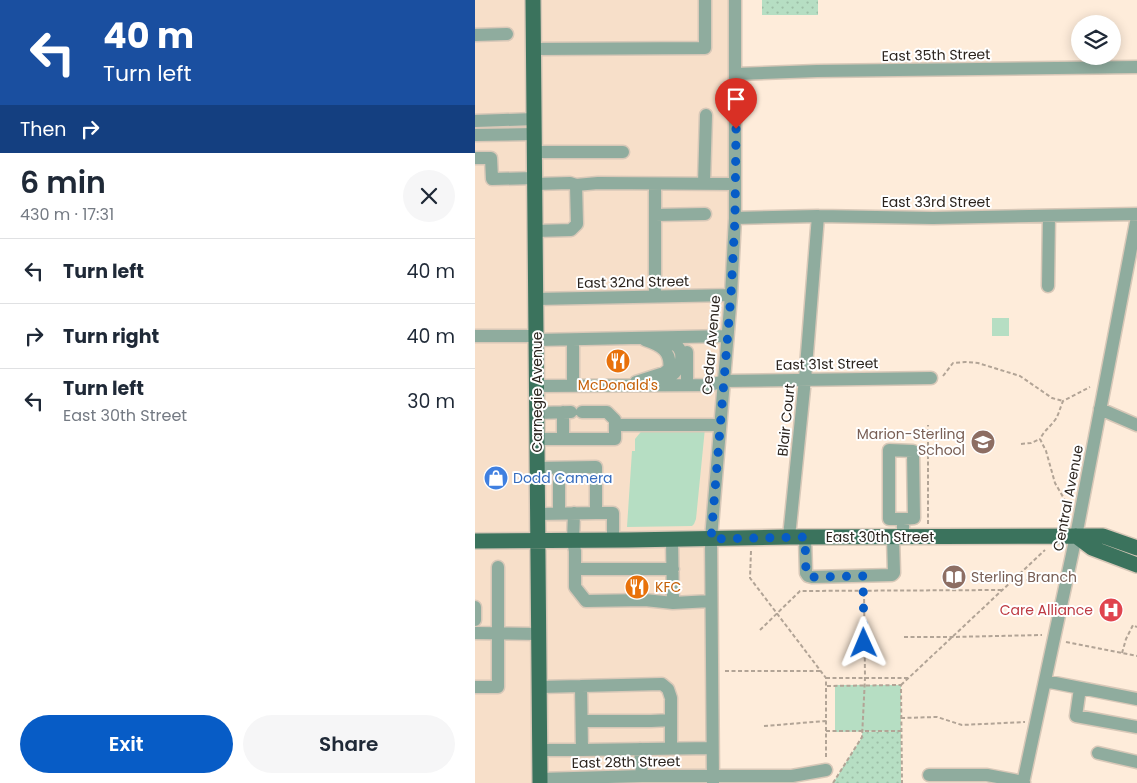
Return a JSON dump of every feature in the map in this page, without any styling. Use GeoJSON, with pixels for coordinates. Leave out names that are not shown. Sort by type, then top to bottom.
{"type":"FeatureCollection","features":[{"type":"Feature","properties":{"kind":"main road","name":"Carnegie Avenue"},"geometry":{"type":"LineString","coordinates":[[533,0],[540,781]]}},
{"type":"Feature","properties":{"kind":"main road"},"geometry":{"type":"LineString","coordinates":[[1076,536],[1092,548],[1137,565]]}},
{"type":"Feature","properties":{"kind":"main road","name":"East 30th Street"},"geometry":{"type":"LineString","coordinates":[[475,541],[1103,536],[1137,548]]}},
{"type":"Feature","properties":{"kind":"street"},"geometry":{"type":"LineString","coordinates":[[534,49],[705,48],[705,0]]}},
{"type":"Feature","properties":{"kind":"street","name":"Cedar Avenue"},"geometry":{"type":"LineString","coordinates":[[713,779],[711,539],[731,295],[735,218],[735,0]]}},
{"type":"Feature","properties":{"kind":"street"},"geometry":{"type":"LineString","coordinates":[[475,35],[507,34]]}},
{"type":"Feature","properties":{"kind":"street","name":"East 35th Street"},"geometry":{"type":"LineString","coordinates":[[736,74],[817,71],[1137,67]]}},
{"type":"Feature","properties":{"kind":"street"},"geometry":{"type":"LineString","coordinates":[[704,184],[706,115]]}},
{"type":"Feature","properties":{"kind":"street"},"geometry":{"type":"LineString","coordinates":[[475,121],[535,119]]}},
{"type":"Feature","properties":{"kind":"street"},"geometry":{"type":"LineString","coordinates":[[475,135],[535,134]]}},
{"type":"Feature","properties":{"kind":"street"},"geometry":{"type":"LineString","coordinates":[[535,152],[623,152]]}},
{"type":"Feature","properties":{"kind":"street"},"geometry":{"type":"LineString","coordinates":[[475,158],[491,158],[492,180],[569,183],[576,185],[598,183],[735,184]]}},
{"type":"Feature","properties":{"kind":"street"},"geometry":{"type":"LineString","coordinates":[[655,184],[655,297]]}},
{"type":"Feature","properties":{"kind":"street"},"geometry":{"type":"LineString","coordinates":[[535,231],[571,230],[577,224],[576,185]]}},
{"type":"Feature","properties":{"kind":"street"},"geometry":{"type":"LineString","coordinates":[[655,215],[705,214]]}},
{"type":"Feature","properties":{"kind":"street","name":"East 33rd Street"},"geometry":{"type":"LineString","coordinates":[[735,218],[818,216],[933,218],[1137,216]]}},
{"type":"Feature","properties":{"kind":"street","name":"Blair Court"},"geometry":{"type":"LineString","coordinates":[[789,537],[805,379],[818,216]]}},
{"type":"Feature","properties":{"kind":"street"},"geometry":{"type":"LineString","coordinates":[[1048,286],[1049,216]]}},
{"type":"Feature","properties":{"kind":"street","name":"Central Avenue"},"geometry":{"type":"LineString","coordinates":[[1024,783],[1134,252],[1137,216]]}},
{"type":"Feature","properties":{"kind":"street","name":"East 32nd Street"},"geometry":{"type":"LineString","coordinates":[[536,299],[731,295]]}},
{"type":"Feature","properties":{"kind":"street"},"geometry":{"type":"LineString","coordinates":[[475,336],[573,340],[727,336]]}},
{"type":"Feature","properties":{"kind":"street"},"geometry":{"type":"LineString","coordinates":[[687,337],[687,385]]}},
{"type":"Feature","properties":{"kind":"street"},"geometry":{"type":"LineString","coordinates":[[624,386],[663,373],[669,369],[669,356],[664,349],[639,338]]}},
{"type":"Feature","properties":{"kind":"street"},"geometry":{"type":"LineString","coordinates":[[573,340],[573,386]]}},
{"type":"Feature","properties":{"kind":"street","name":"East 31st Street"},"geometry":{"type":"LineString","coordinates":[[537,386],[710,385],[724,381],[931,378]]}},
{"type":"Feature","properties":{"kind":"street"},"geometry":{"type":"LineString","coordinates":[[1100,410],[1137,425]]}},
{"type":"Feature","properties":{"kind":"street"},"geometry":{"type":"LineString","coordinates":[[563,439],[572,412]]}},
{"type":"Feature","properties":{"kind":"street"},"geometry":{"type":"LineString","coordinates":[[537,413],[607,412],[615,420],[615,439],[537,439]]}},
{"type":"Feature","properties":{"kind":"street"},"geometry":{"type":"LineString","coordinates":[[615,425],[720,425]]}},
{"type":"Feature","properties":{"kind":"street"},"geometry":{"type":"LineString","coordinates":[[889,450],[913,451],[914,518],[903,519],[889,519],[889,450]]}},
{"type":"Feature","properties":{"kind":"street"},"geometry":{"type":"LineString","coordinates":[[537,468],[597,467],[596,513]]}},
{"type":"Feature","properties":{"kind":"street"},"geometry":{"type":"LineString","coordinates":[[559,468],[559,514]]}},
{"type":"Feature","properties":{"kind":"street"},"geometry":{"type":"LineString","coordinates":[[538,514],[613,513],[613,540]]}},
{"type":"Feature","properties":{"kind":"street"},"geometry":{"type":"LineString","coordinates":[[574,514],[575,587],[586,601],[645,600],[673,603],[711,601]]}},
{"type":"Feature","properties":{"kind":"street"},"geometry":{"type":"LineString","coordinates":[[805,537],[806,573],[808,576],[892,575],[903,519]]}},
{"type":"Feature","properties":{"kind":"street"},"geometry":{"type":"LineString","coordinates":[[672,540],[673,603]]}},
{"type":"Feature","properties":{"kind":"street"},"geometry":{"type":"LineString","coordinates":[[475,687],[498,687],[498,567]]}},
{"type":"Feature","properties":{"kind":"street"},"geometry":{"type":"LineString","coordinates":[[575,569],[673,569]]}},
{"type":"Feature","properties":{"kind":"street"},"geometry":{"type":"LineString","coordinates":[[475,607],[475,620]]}},
{"type":"Feature","properties":{"kind":"street"},"geometry":{"type":"LineString","coordinates":[[475,634],[539,634]]}},
{"type":"Feature","properties":{"kind":"street"},"geometry":{"type":"LineString","coordinates":[[1045,681],[1137,699]]}},
{"type":"Feature","properties":{"kind":"street"},"geometry":{"type":"LineString","coordinates":[[539,687],[662,684],[668,689],[671,698],[671,748]]}},
{"type":"Feature","properties":{"kind":"street"},"geometry":{"type":"LineString","coordinates":[[581,686],[582,750]]}},
{"type":"Feature","properties":{"kind":"street"},"geometry":{"type":"LineString","coordinates":[[1080,688],[1076,716],[1137,727]]}},
{"type":"Feature","properties":{"kind":"street"},"geometry":{"type":"LineString","coordinates":[[581,721],[671,720]]}},
{"type":"Feature","properties":{"kind":"street"},"geometry":{"type":"LineString","coordinates":[[540,750],[712,748]]}},
{"type":"Feature","properties":{"kind":"street"},"geometry":{"type":"LineString","coordinates":[[641,749],[641,776]]}},
{"type":"Feature","properties":{"kind":"street"},"geometry":{"type":"LineString","coordinates":[[1098,753],[1137,762]]}},
{"type":"Feature","properties":{"kind":"street","name":"East 28th Street"},"geometry":{"type":"LineString","coordinates":[[540,781],[641,776],[713,779],[792,776],[826,770]]}},
{"type":"Feature","properties":{"kind":"street"},"geometry":{"type":"LineString","coordinates":[[929,775],[987,775],[1024,783]]}},
{"type":"Feature","properties":{"kind":"path"},"geometry":{"type":"LineString","coordinates":[[931,378],[939,379],[953,363],[965,362],[977,363],[1020,376],[1052,398],[1063,401],[1090,387]]}},
{"type":"Feature","properties":{"kind":"path"},"geometry":{"type":"LineString","coordinates":[[1021,444],[1031,443],[1040,439],[1054,422],[1063,401]]}},
{"type":"Feature","properties":{"kind":"path"},"geometry":{"type":"LineString","coordinates":[[928,425],[928,527]]}},
{"type":"Feature","properties":{"kind":"path"},"geometry":{"type":"LineString","coordinates":[[1040,439],[1046,451],[1055,483],[1065,502]]}},
{"type":"Feature","properties":{"kind":"path"},"geometry":{"type":"LineString","coordinates":[[826,686],[901,685],[1046,548]]}},
{"type":"Feature","properties":{"kind":"path"},"geometry":{"type":"LineString","coordinates":[[751,550],[750,578],[826,678],[826,770]]}},
{"type":"Feature","properties":{"kind":"path"},"geometry":{"type":"LineString","coordinates":[[1013,580],[1052,580]]}},
{"type":"Feature","properties":{"kind":"path"},"geometry":{"type":"LineString","coordinates":[[833,783],[862,737],[865,685],[864,590]]}},
{"type":"Feature","properties":{"kind":"path"},"geometry":{"type":"LineString","coordinates":[[760,630],[800,591],[1002,590]]}},
{"type":"Feature","properties":{"kind":"path"},"geometry":{"type":"LineString","coordinates":[[1122,653],[1126,639],[1133,626],[1137,627]]}},
{"type":"Feature","properties":{"kind":"path"},"geometry":{"type":"LineString","coordinates":[[904,637],[1042,635]]}},
{"type":"Feature","properties":{"kind":"path"},"geometry":{"type":"LineString","coordinates":[[1063,642],[1137,656]]}},
{"type":"Feature","properties":{"kind":"path"},"geometry":{"type":"LineString","coordinates":[[725,671],[820,671]]}},
{"type":"Feature","properties":{"kind":"path"},"geometry":{"type":"LineString","coordinates":[[826,678],[908,678]]}},
{"type":"Feature","properties":{"kind":"path"},"geometry":{"type":"LineString","coordinates":[[901,685],[902,783]]}},
{"type":"Feature","properties":{"kind":"path"},"geometry":{"type":"LineString","coordinates":[[901,718],[937,717],[962,725],[1025,722]]}},
{"type":"Feature","properties":{"kind":"path"},"geometry":{"type":"LineString","coordinates":[[764,726],[826,721]]}},
{"type":"Feature","properties":{"kind":"path"},"geometry":{"type":"LineString","coordinates":[[826,731],[901,731]]}},
{"type":"Feature","properties":{"kind":"shaded area"},"geometry":{"type":"Polygon","coordinates":[[[475,0],[735,0],[735,218],[711,539],[713,783],[475,783],[475,0]]]}},
{"type":"Feature","properties":{"kind":"green space"},"geometry":{"type":"Polygon","coordinates":[[[762,0],[818,0],[818,15],[762,15],[762,0]]]}},
{"type":"Feature","properties":{"kind":"green space"},"geometry":{"type":"Polygon","coordinates":[[[992,318],[1009,318],[1009,336],[992,336],[992,318]]]}},
{"type":"Feature","properties":{"kind":"green space"},"geometry":{"type":"Polygon","coordinates":[[[644,428],[705,428],[696,519],[692,526],[627,527],[632,451],[635,451],[635,439],[644,428]]]}},
{"type":"Feature","properties":{"kind":"green space"},"geometry":{"type":"Polygon","coordinates":[[[835,685],[901,685],[901,731],[835,732],[835,685]]]}},
{"type":"Feature","properties":{"kind":"green space"},"geometry":{"type":"Polygon","coordinates":[[[901,731],[901,783],[833,783],[862,737],[862,732],[901,731]]]}},
{"type":"Feature","properties":{"kind":"place","name":"McDonald's"},"geometry":{"type":"Point","coordinates":[618,361]}},
{"type":"Feature","properties":{"kind":"place","name":"Marion-Sterling School"},"geometry":{"type":"Point","coordinates":[983,442]}},
{"type":"Feature","properties":{"kind":"place","name":"Dodd Camera"},"geometry":{"type":"Point","coordinates":[496,478]}},
{"type":"Feature","properties":{"kind":"place","name":"Sterling Branch"},"geometry":{"type":"Point","coordinates":[954,577]}},
{"type":"Feature","properties":{"kind":"place","name":"KFC"},"geometry":{"type":"Point","coordinates":[637,587]}},
{"type":"Feature","properties":{"kind":"place","name":"Care Alliance"},"geometry":{"type":"Point","coordinates":[1111,610]}},
{"type":"Feature","properties":{"kind":"route"},"geometry":{"type":"LineString","coordinates":[[736,129],[735,218],[731,295],[711,539],[805,537],[806,573],[808,576],[863,576],[864,643]]}}]}
